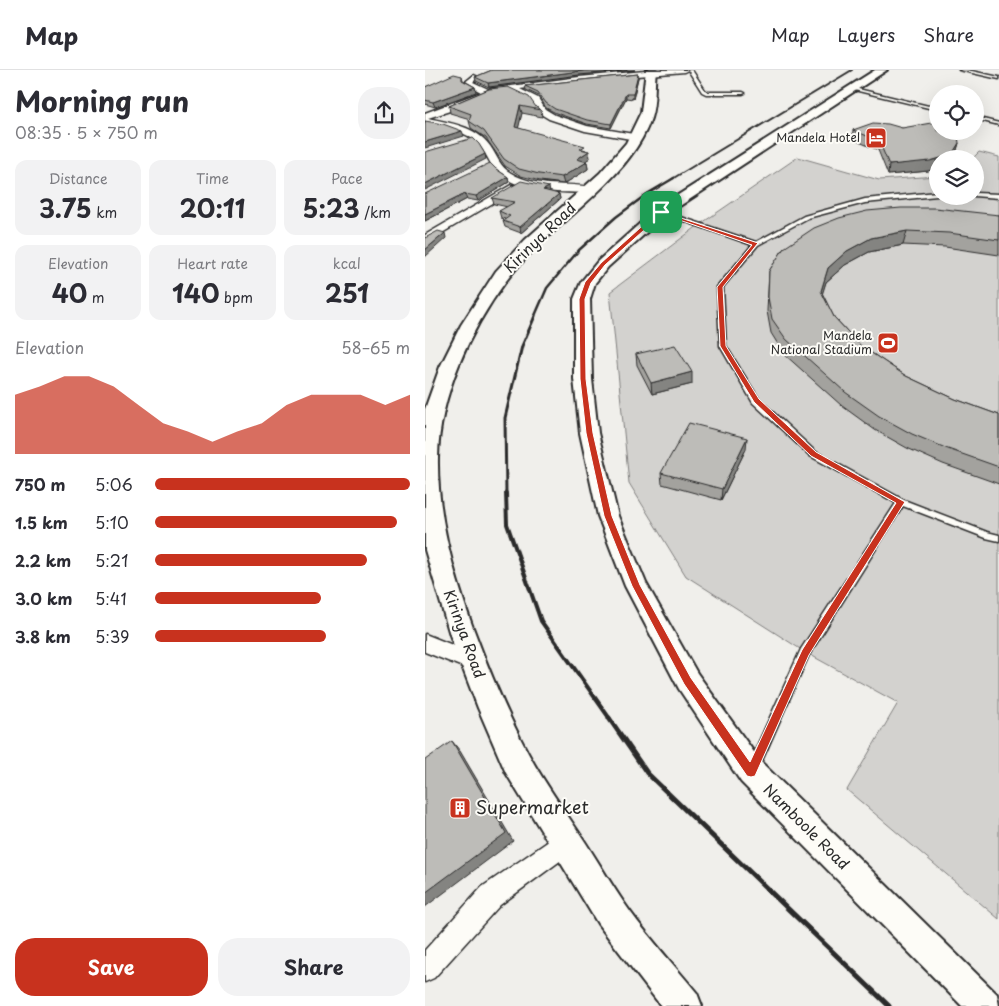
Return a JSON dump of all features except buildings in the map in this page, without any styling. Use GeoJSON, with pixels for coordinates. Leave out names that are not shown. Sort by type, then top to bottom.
{"type":"FeatureCollection","features":[{"type":"Feature","properties":{"kind":"main road","name":"Kirinya Road"},"geometry":{"type":"LineString","coordinates":[[650,72],[648,107],[636,137],[619,162],[591,190],[526,248],[505,270],[472,318],[455,355],[437,404],[427,456],[426,491],[432,536],[450,600],[473,662],[511,752],[542,807],[625,932],[684,1006]]}},
{"type":"Feature","properties":{"kind":"street"},"geometry":{"type":"LineString","coordinates":[[425,116],[453,107],[488,92],[579,79],[684,70]]}},
{"type":"Feature","properties":{"kind":"street","name":"Namboole Road"},"geometry":{"type":"LineString","coordinates":[[882,70],[851,88],[661,212],[603,264],[588,282],[582,299],[583,379],[589,433],[608,516],[636,586],[688,681],[751,772],[985,1006]]}},
{"type":"Feature","properties":{"kind":"street"},"geometry":{"type":"LineString","coordinates":[[474,77],[467,83],[488,92]]}},
{"type":"Feature","properties":{"kind":"street"},"geometry":{"type":"LineString","coordinates":[[511,88],[535,100],[541,111],[552,116],[590,130],[636,137]]}},
{"type":"Feature","properties":{"kind":"street"},"geometry":{"type":"LineString","coordinates":[[425,120],[453,127],[477,137],[484,143],[490,163],[508,175],[522,181],[550,188],[591,190]]}},
{"type":"Feature","properties":{"kind":"street"},"geometry":{"type":"LineString","coordinates":[[461,141],[477,137]]}},
{"type":"Feature","properties":{"kind":"street"},"geometry":{"type":"LineString","coordinates":[[425,240],[522,181]]}},
{"type":"Feature","properties":{"kind":"street"},"geometry":{"type":"LineString","coordinates":[[425,643],[473,662]]}},
{"type":"Feature","properties":{"kind":"street"},"geometry":{"type":"LineString","coordinates":[[425,969],[491,896],[567,842]]}},
{"type":"Feature","properties":{"kind":"lane"},"geometry":{"type":"LineString","coordinates":[[690,70],[703,91],[726,94],[743,93]]}},
{"type":"Feature","properties":{"kind":"lane"},"geometry":{"type":"LineString","coordinates":[[961,70],[999,78]]}},
{"type":"Feature","properties":{"kind":"lane"},"geometry":{"type":"LineString","coordinates":[[851,88],[929,107]]}},
{"type":"Feature","properties":{"kind":"lane"},"geometry":{"type":"LineString","coordinates":[[984,120],[999,124]]}},
{"type":"Feature","properties":{"kind":"lane"},"geometry":{"type":"LineString","coordinates":[[929,194],[865,201],[815,214],[756,244],[720,287],[723,346],[756,401],[813,454],[901,502],[999,538]]}},
{"type":"Feature","properties":{"kind":"lane"},"geometry":{"type":"LineString","coordinates":[[984,195],[999,196]]}},
{"type":"Feature","properties":{"kind":"lane"},"geometry":{"type":"LineString","coordinates":[[661,212],[756,244]]}},
{"type":"Feature","properties":{"kind":"lane"},"geometry":{"type":"LineString","coordinates":[[751,772],[805,652],[901,502]]}},
{"type":"Feature","properties":{"kind":"shaded area"},"geometry":{"type":"Polygon","coordinates":[[[984,153],[999,157],[999,919],[847,790],[898,703],[805,652],[686,576],[629,483],[610,292],[699,225],[798,157],[879,180],[929,177],[929,205],[984,205],[984,153]]]}},
{"type":"Feature","properties":{"kind":"railway"},"geometry":{"type":"LineString","coordinates":[[672,179],[852,70]]}},
{"type":"Feature","properties":{"kind":"railway"},"geometry":{"type":"LineString","coordinates":[[534,318],[547,288],[579,250],[616,217],[647,194],[674,178]]}},
{"type":"Feature","properties":{"kind":"railway"},"geometry":{"type":"LineString","coordinates":[[506,494],[505,418],[522,346],[535,316]]}},
{"type":"Feature","properties":{"kind":"railway"},"geometry":{"type":"LineString","coordinates":[[506,493],[507,524],[541,621],[610,719]]}},
{"type":"Feature","properties":{"kind":"railway"},"geometry":{"type":"LineString","coordinates":[[609,718],[647,773],[889,1006]]}},
{"type":"Feature","properties":{"kind":"place","name":"Mandela Hotel"},"geometry":{"type":"Point","coordinates":[876,138]}},
{"type":"Feature","properties":{"kind":"place","name":"Mandela National Stadium"},"geometry":{"type":"Point","coordinates":[888,343]}},
{"type":"Feature","properties":{"kind":"place","name":"Supermarket"},"geometry":{"type":"Point","coordinates":[460,808]}},
{"type":"Feature","properties":{"kind":"route"},"geometry":{"type":"LineString","coordinates":[[661,212],[756,244],[720,287],[723,346],[756,401],[813,454],[901,502],[805,652],[751,772],[688,681],[636,586],[608,516],[589,433],[583,379],[582,299],[588,282],[603,264],[661,212]]}}]}
